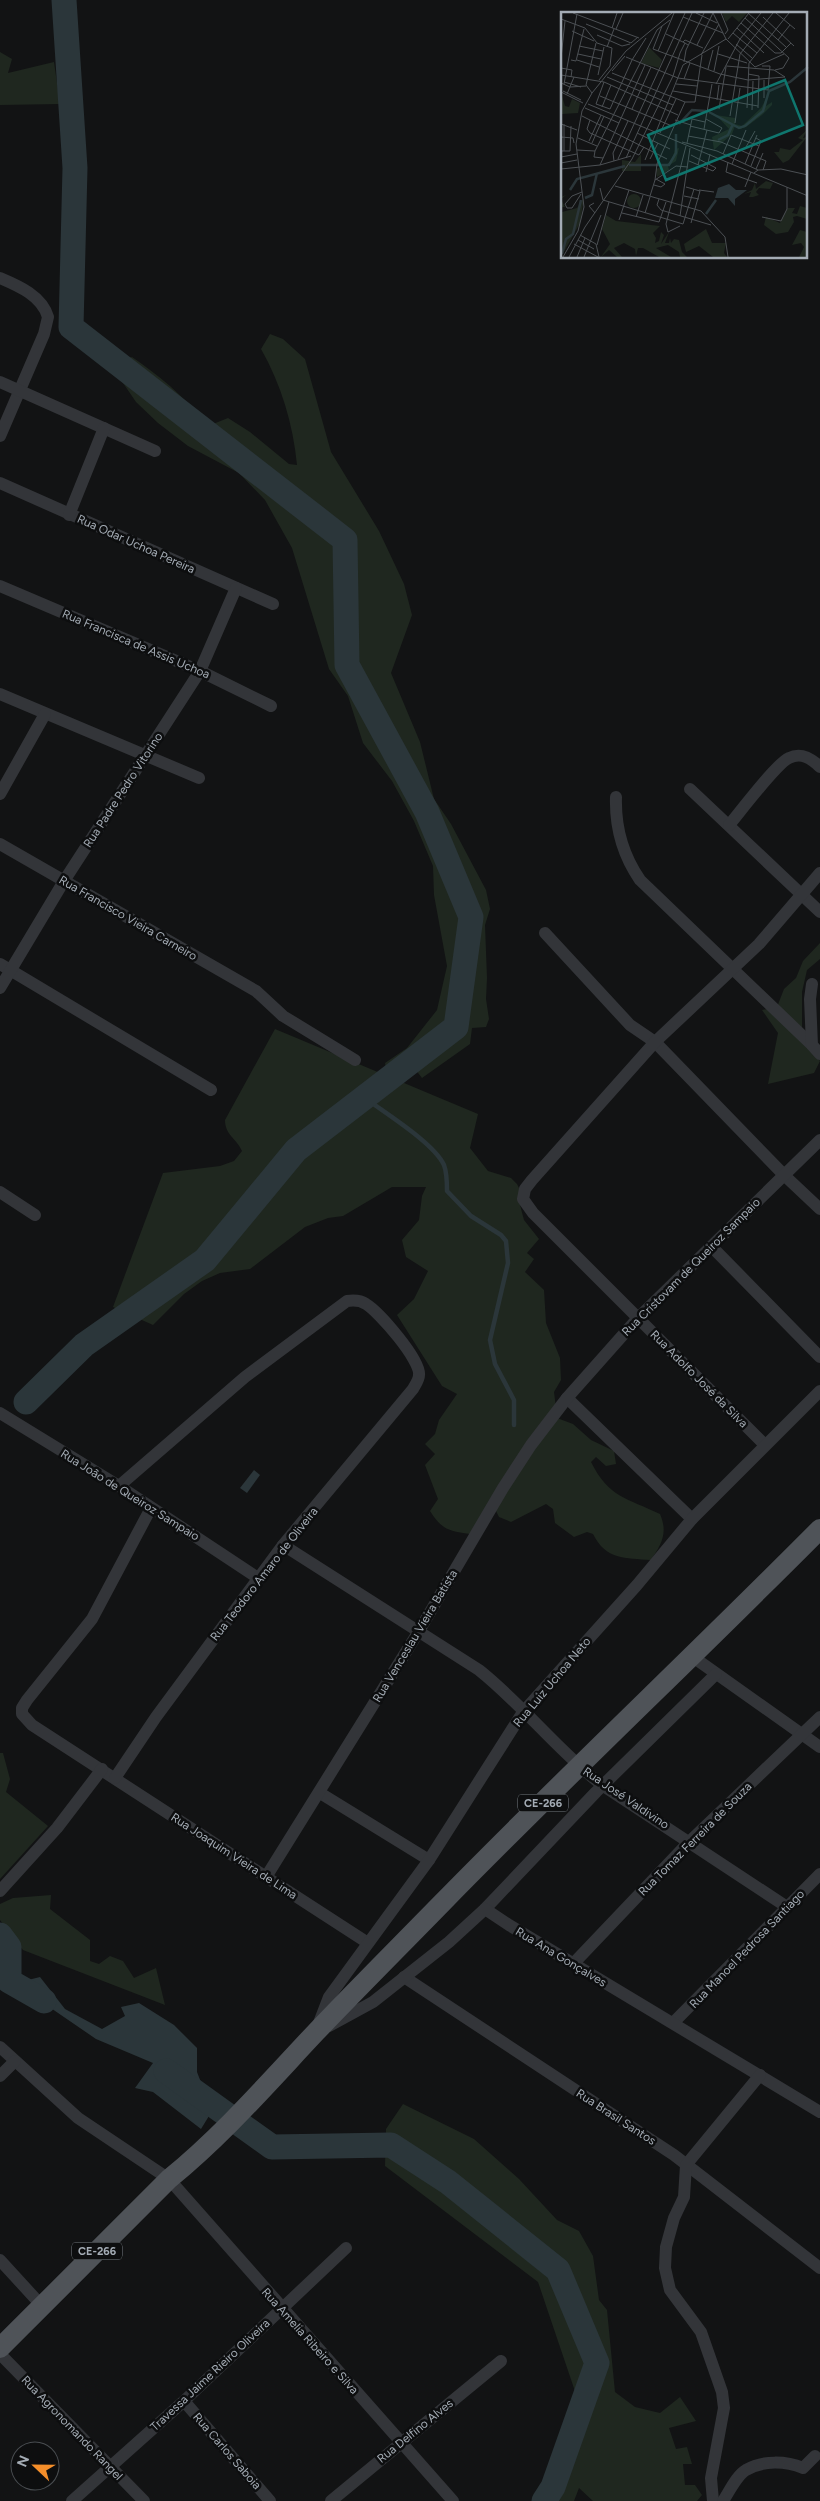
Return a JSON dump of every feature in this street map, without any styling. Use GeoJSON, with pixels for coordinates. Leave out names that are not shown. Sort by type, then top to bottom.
{"type":"FeatureCollection","features":[{"type":"Feature","properties":{"kind":"main road","name":"CE-266"},"geometry":{"type":"LineString","coordinates":[[0,2348],[169,2179],[197,2156],[272,2082],[316,2033],[454,1891],[693,1657],[820,1529]]}},
{"type":"Feature","properties":{"kind":"street"},"geometry":{"type":"LineString","coordinates":[[0,278],[16,285],[41,303],[48,317],[44,334],[18,390],[0,436]]}},
{"type":"Feature","properties":{"kind":"street"},"geometry":{"type":"LineString","coordinates":[[0,382],[154,451]]}},
{"type":"Feature","properties":{"kind":"street"},"geometry":{"type":"LineString","coordinates":[[69,515],[104,428]]}},
{"type":"Feature","properties":{"kind":"street","name":"Rua Odar Uchoa Pereira"},"geometry":{"type":"LineString","coordinates":[[0,483],[273,604]]}},
{"type":"Feature","properties":{"kind":"street","name":"Rua Francisca de Assis Uchoa"},"geometry":{"type":"LineString","coordinates":[[0,586],[200,671],[270,706]]}},
{"type":"Feature","properties":{"kind":"street","name":"Rua Padre Pedro Vitorino"},"geometry":{"type":"LineString","coordinates":[[0,988],[5,967],[64,881],[200,671],[236,588]]}},
{"type":"Feature","properties":{"kind":"street"},"geometry":{"type":"LineString","coordinates":[[0,694],[199,778]]}},
{"type":"Feature","properties":{"kind":"street"},"geometry":{"type":"LineString","coordinates":[[0,794],[46,714]]}},
{"type":"Feature","properties":{"kind":"street"},"geometry":{"type":"LineString","coordinates":[[729,825],[786,760],[798,756],[809,758],[818,764]]}},
{"type":"Feature","properties":{"kind":"street"},"geometry":{"type":"LineString","coordinates":[[690,789],[820,912]]}},
{"type":"Feature","properties":{"kind":"street"},"geometry":{"type":"LineString","coordinates":[[616,797],[617,832],[635,874],[732,970],[816,1049]]}},
{"type":"Feature","properties":{"kind":"street","name":"Rua Francisco Vieira Carneiro"},"geometry":{"type":"LineString","coordinates":[[0,844],[256,992],[282,1016],[355,1060]]}},
{"type":"Feature","properties":{"kind":"street"},"geometry":{"type":"LineString","coordinates":[[655,1042],[780,922],[820,873]]}},
{"type":"Feature","properties":{"kind":"street"},"geometry":{"type":"LineString","coordinates":[[545,934],[630,1025],[655,1042],[784,1176],[820,1209]]}},
{"type":"Feature","properties":{"kind":"street"},"geometry":{"type":"LineString","coordinates":[[5,967],[210,1090]]}},
{"type":"Feature","properties":{"kind":"street"},"geometry":{"type":"LineString","coordinates":[[812,984],[810,999],[816,1049]]}},
{"type":"Feature","properties":{"kind":"street","name":"Rua Adolfo José da Silva"},"geometry":{"type":"LineString","coordinates":[[655,1042],[532,1180],[525,1189],[523,1199],[526,1206],[765,1445]]}},
{"type":"Feature","properties":{"kind":"street","name":"Rua Cristovam de Queiroz Sampaio"},"geometry":{"type":"LineString","coordinates":[[567,1398],[638,1318],[820,1140]]}},
{"type":"Feature","properties":{"kind":"street"},"geometry":{"type":"LineString","coordinates":[[0,1192],[35,1215]]}},
{"type":"Feature","properties":{"kind":"street"},"geometry":{"type":"LineString","coordinates":[[712,1247],[820,1357]]}},
{"type":"Feature","properties":{"kind":"street","name":"Rua Teodoro Amaro de Oliveira"},"geometry":{"type":"LineString","coordinates":[[114,1778],[283,1545],[413,1389],[419,1375],[418,1368],[399,1339],[370,1306],[359,1300],[347,1301],[245,1377],[119,1486]]}},
{"type":"Feature","properties":{"kind":"street","name":"Rua Luiz Uchoa Neto"},"geometry":{"type":"LineString","coordinates":[[316,2033],[329,1997],[428,1860],[523,1712],[692,1519],[820,1391]]}},
{"type":"Feature","properties":{"kind":"street"},"geometry":{"type":"LineString","coordinates":[[567,1398],[692,1519]]}},
{"type":"Feature","properties":{"kind":"street","name":"Rua Venceslau Vieira Batista"},"geometry":{"type":"LineString","coordinates":[[266,1877],[419,1631],[503,1488],[531,1445],[567,1398]]}},
{"type":"Feature","properties":{"kind":"street","name":"Rua João de Queiroz Sampaio"},"geometry":{"type":"LineString","coordinates":[[0,1413],[119,1486],[258,1578]]}},
{"type":"Feature","properties":{"kind":"street","name":"Rua Joaquim Vieira de Lima"},"geometry":{"type":"LineString","coordinates":[[151,1508],[92,1619],[22,1708],[25,1719],[368,1943]]}},
{"type":"Feature","properties":{"kind":"street","name":"Rua José Valdivino"},"geometry":{"type":"LineString","coordinates":[[283,1545],[479,1670],[505,1691],[523,1712],[580,1768],[602,1786],[690,1841],[787,1907]]}},
{"type":"Feature","properties":{"kind":"street"},"geometry":{"type":"LineString","coordinates":[[693,1657],[820,1747]]}},
{"type":"Feature","properties":{"kind":"street"},"geometry":{"type":"LineString","coordinates":[[316,2033],[373,2002],[449,1942],[485,1909],[602,1786],[716,1674]]}},
{"type":"Feature","properties":{"kind":"street","name":"Rua Tomaz Ferreira de Souza"},"geometry":{"type":"LineString","coordinates":[[573,1964],[690,1841],[820,1717]]}},
{"type":"Feature","properties":{"kind":"street"},"geometry":{"type":"LineString","coordinates":[[0,1891],[57,1828],[102,1769]]}},
{"type":"Feature","properties":{"kind":"street"},"geometry":{"type":"LineString","coordinates":[[320,1793],[428,1860]]}},
{"type":"Feature","properties":{"kind":"street","name":"Rua Manoel Pedrosa Santiago"},"geometry":{"type":"LineString","coordinates":[[673,2023],[820,1874]]}},
{"type":"Feature","properties":{"kind":"street","name":"Rua Ana Gonçalves"},"geometry":{"type":"LineString","coordinates":[[485,1909],[820,2112]]}},
{"type":"Feature","properties":{"kind":"street","name":"Rua Brasil Santos"},"geometry":{"type":"LineString","coordinates":[[404,1977],[645,2135],[820,2268]]}},
{"type":"Feature","properties":{"kind":"street","name":"Rua Amelia Ribeiro e Silva"},"geometry":{"type":"LineString","coordinates":[[0,2047],[78,2118],[169,2179],[453,2501]]}},
{"type":"Feature","properties":{"kind":"street"},"geometry":{"type":"LineString","coordinates":[[0,2076],[15,2061]]}},
{"type":"Feature","properties":{"kind":"street"},"geometry":{"type":"LineString","coordinates":[[713,2501],[711,2478],[724,2408],[722,2392],[706,2344],[696,2324],[670,2290],[665,2268],[668,2238],[674,2218],[684,2197],[686,2165],[760,2075]]}},
{"type":"Feature","properties":{"kind":"street","name":"Travessa Jaime Rieiro Oliveira"},"geometry":{"type":"LineString","coordinates":[[72,2501],[184,2401],[281,2308],[328,2268],[346,2248]]}},
{"type":"Feature","properties":{"kind":"street"},"geometry":{"type":"LineString","coordinates":[[0,2260],[42,2306]]}},
{"type":"Feature","properties":{"kind":"street","name":"Rua Agronomando Rangel"},"geometry":{"type":"LineString","coordinates":[[0,2354],[144,2501]]}},
{"type":"Feature","properties":{"kind":"street","name":"Rua Delfino Alves"},"geometry":{"type":"LineString","coordinates":[[331,2501],[501,2361]]}},
{"type":"Feature","properties":{"kind":"street","name":"Rua Carlos Saboia"},"geometry":{"type":"LineString","coordinates":[[184,2401],[270,2501]]}},
{"type":"Feature","properties":{"kind":"street"},"geometry":{"type":"LineString","coordinates":[[722,2501],[745,2470],[771,2463],[792,2464],[803,2468],[814,2456]]}},
{"type":"Feature","properties":{"kind":"shaded area"},"geometry":{"type":"Polygon","coordinates":[[[0,52],[12,59],[8,73],[54,62],[60,104],[0,105],[0,52]]]}},
{"type":"Feature","properties":{"kind":"shaded area"},"geometry":{"type":"Polygon","coordinates":[[[270,334],[283,339],[305,359],[331,452],[379,531],[404,584],[412,615],[391,673],[420,742],[434,799],[451,824],[486,890],[490,909],[485,925],[486,999],[489,1019],[486,1027],[472,1028],[470,1044],[422,1078],[415,1069],[386,1069],[385,1063],[407,1048],[437,1010],[447,966],[434,895],[433,866],[414,821],[392,781],[363,743],[348,696],[329,669],[292,548],[265,500],[239,473],[188,446],[158,423],[136,402],[121,380],[121,360],[132,357],[170,386],[187,402],[202,421],[213,424],[228,418],[250,432],[289,464],[297,465],[285,405],[261,349],[270,334]]]}},
{"type":"Feature","properties":{"kind":"shaded area"},"geometry":{"type":"Polygon","coordinates":[[[820,943],[820,959],[807,970],[802,992],[802,1039],[820,1061],[814,1073],[768,1084],[778,1033],[762,1010],[777,1007],[784,989],[796,978],[803,961],[820,943]]]}},
{"type":"Feature","properties":{"kind":"shaded area"},"geometry":{"type":"Polygon","coordinates":[[[275,1029],[478,1114],[470,1148],[488,1171],[511,1178],[517,1184],[520,1190],[520,1205],[524,1220],[539,1239],[527,1253],[534,1259],[525,1272],[544,1290],[546,1323],[560,1358],[561,1380],[554,1392],[556,1408],[470,1534],[457,1532],[442,1526],[430,1511],[438,1499],[425,1465],[435,1454],[425,1444],[435,1434],[439,1420],[457,1394],[442,1386],[397,1315],[414,1299],[428,1271],[406,1257],[402,1240],[419,1220],[422,1196],[426,1187],[392,1187],[343,1216],[328,1218],[305,1227],[250,1269],[220,1273],[202,1281],[184,1294],[153,1325],[113,1307],[163,1173],[220,1166],[234,1161],[242,1151],[229,1133],[225,1120],[275,1029]]]}},
{"type":"Feature","properties":{"kind":"shaded area"},"geometry":{"type":"Polygon","coordinates":[[[557,1418],[573,1424],[591,1440],[614,1451],[616,1464],[606,1466],[596,1457],[591,1462],[598,1474],[612,1490],[628,1500],[660,1514],[664,1527],[663,1538],[651,1560],[625,1558],[610,1553],[604,1549],[593,1534],[587,1532],[574,1537],[555,1523],[553,1509],[546,1504],[511,1522],[499,1517],[495,1509],[519,1469],[557,1418]]]}},
{"type":"Feature","properties":{"kind":"shaded area"},"geometry":{"type":"Polygon","coordinates":[[[254,1470],[260,1475],[247,1493],[240,1488],[254,1470]]]}},
{"type":"Feature","properties":{"kind":"shaded area"},"geometry":{"type":"Polygon","coordinates":[[[0,1753],[3,1753],[10,1779],[6,1792],[48,1826],[0,1879],[0,1753]]]}},
{"type":"Feature","properties":{"kind":"shaded area"},"geometry":{"type":"Polygon","coordinates":[[[51,1895],[50,1909],[90,1940],[90,1961],[99,1964],[110,1956],[123,1961],[134,1978],[156,1968],[165,2005],[23,1950],[0,1920],[0,1904],[13,1898],[51,1895]]]}},
{"type":"Feature","properties":{"kind":"shaded area"},"geometry":{"type":"Polygon","coordinates":[[[5,1947],[24,1981],[40,1977],[65,2009],[102,2029],[125,2016],[121,2007],[139,2003],[174,2025],[197,2048],[197,2072],[202,2085],[184,2098],[212,2111],[201,2129],[153,2092],[135,2088],[153,2063],[96,2039],[7,1978],[5,1947]]]}},
{"type":"Feature","properties":{"kind":"shaded area"},"geometry":{"type":"Polygon","coordinates":[[[403,2104],[474,2139],[519,2179],[557,2220],[579,2231],[593,2256],[599,2300],[607,2310],[615,2392],[635,2407],[660,2413],[680,2397],[696,2421],[669,2428],[676,2449],[687,2447],[692,2464],[683,2464],[685,2485],[695,2485],[702,2495],[697,2501],[593,2501],[579,2488],[574,2501],[534,2501],[581,2409],[538,2282],[385,2166],[386,2129],[403,2104]]]}},
{"type":"Feature","properties":{"kind":"waterway"},"geometry":{"type":"LineString","coordinates":[[26,1402],[84,1345],[205,1260],[296,1150],[456,1027],[471,917],[427,812],[347,665],[345,540],[71,327],[75,168],[64,0]]}},
{"type":"Feature","properties":{"kind":"waterway"},"geometry":{"type":"LineString","coordinates":[[365,1098],[420,1138],[439,1156],[444,1165],[447,1191],[471,1216],[501,1235],[506,1241],[508,1263],[490,1340],[495,1364],[514,1400],[514,1425]]}},
{"type":"Feature","properties":{"kind":"waterway"},"geometry":{"type":"LineString","coordinates":[[0,1935],[9,1947],[9,1981],[44,2001]]}},
{"type":"Feature","properties":{"kind":"waterway"},"geometry":{"type":"LineString","coordinates":[[166,2071],[272,2147],[391,2145],[448,2182],[558,2270],[597,2363],[553,2487],[544,2501]]}}]}
